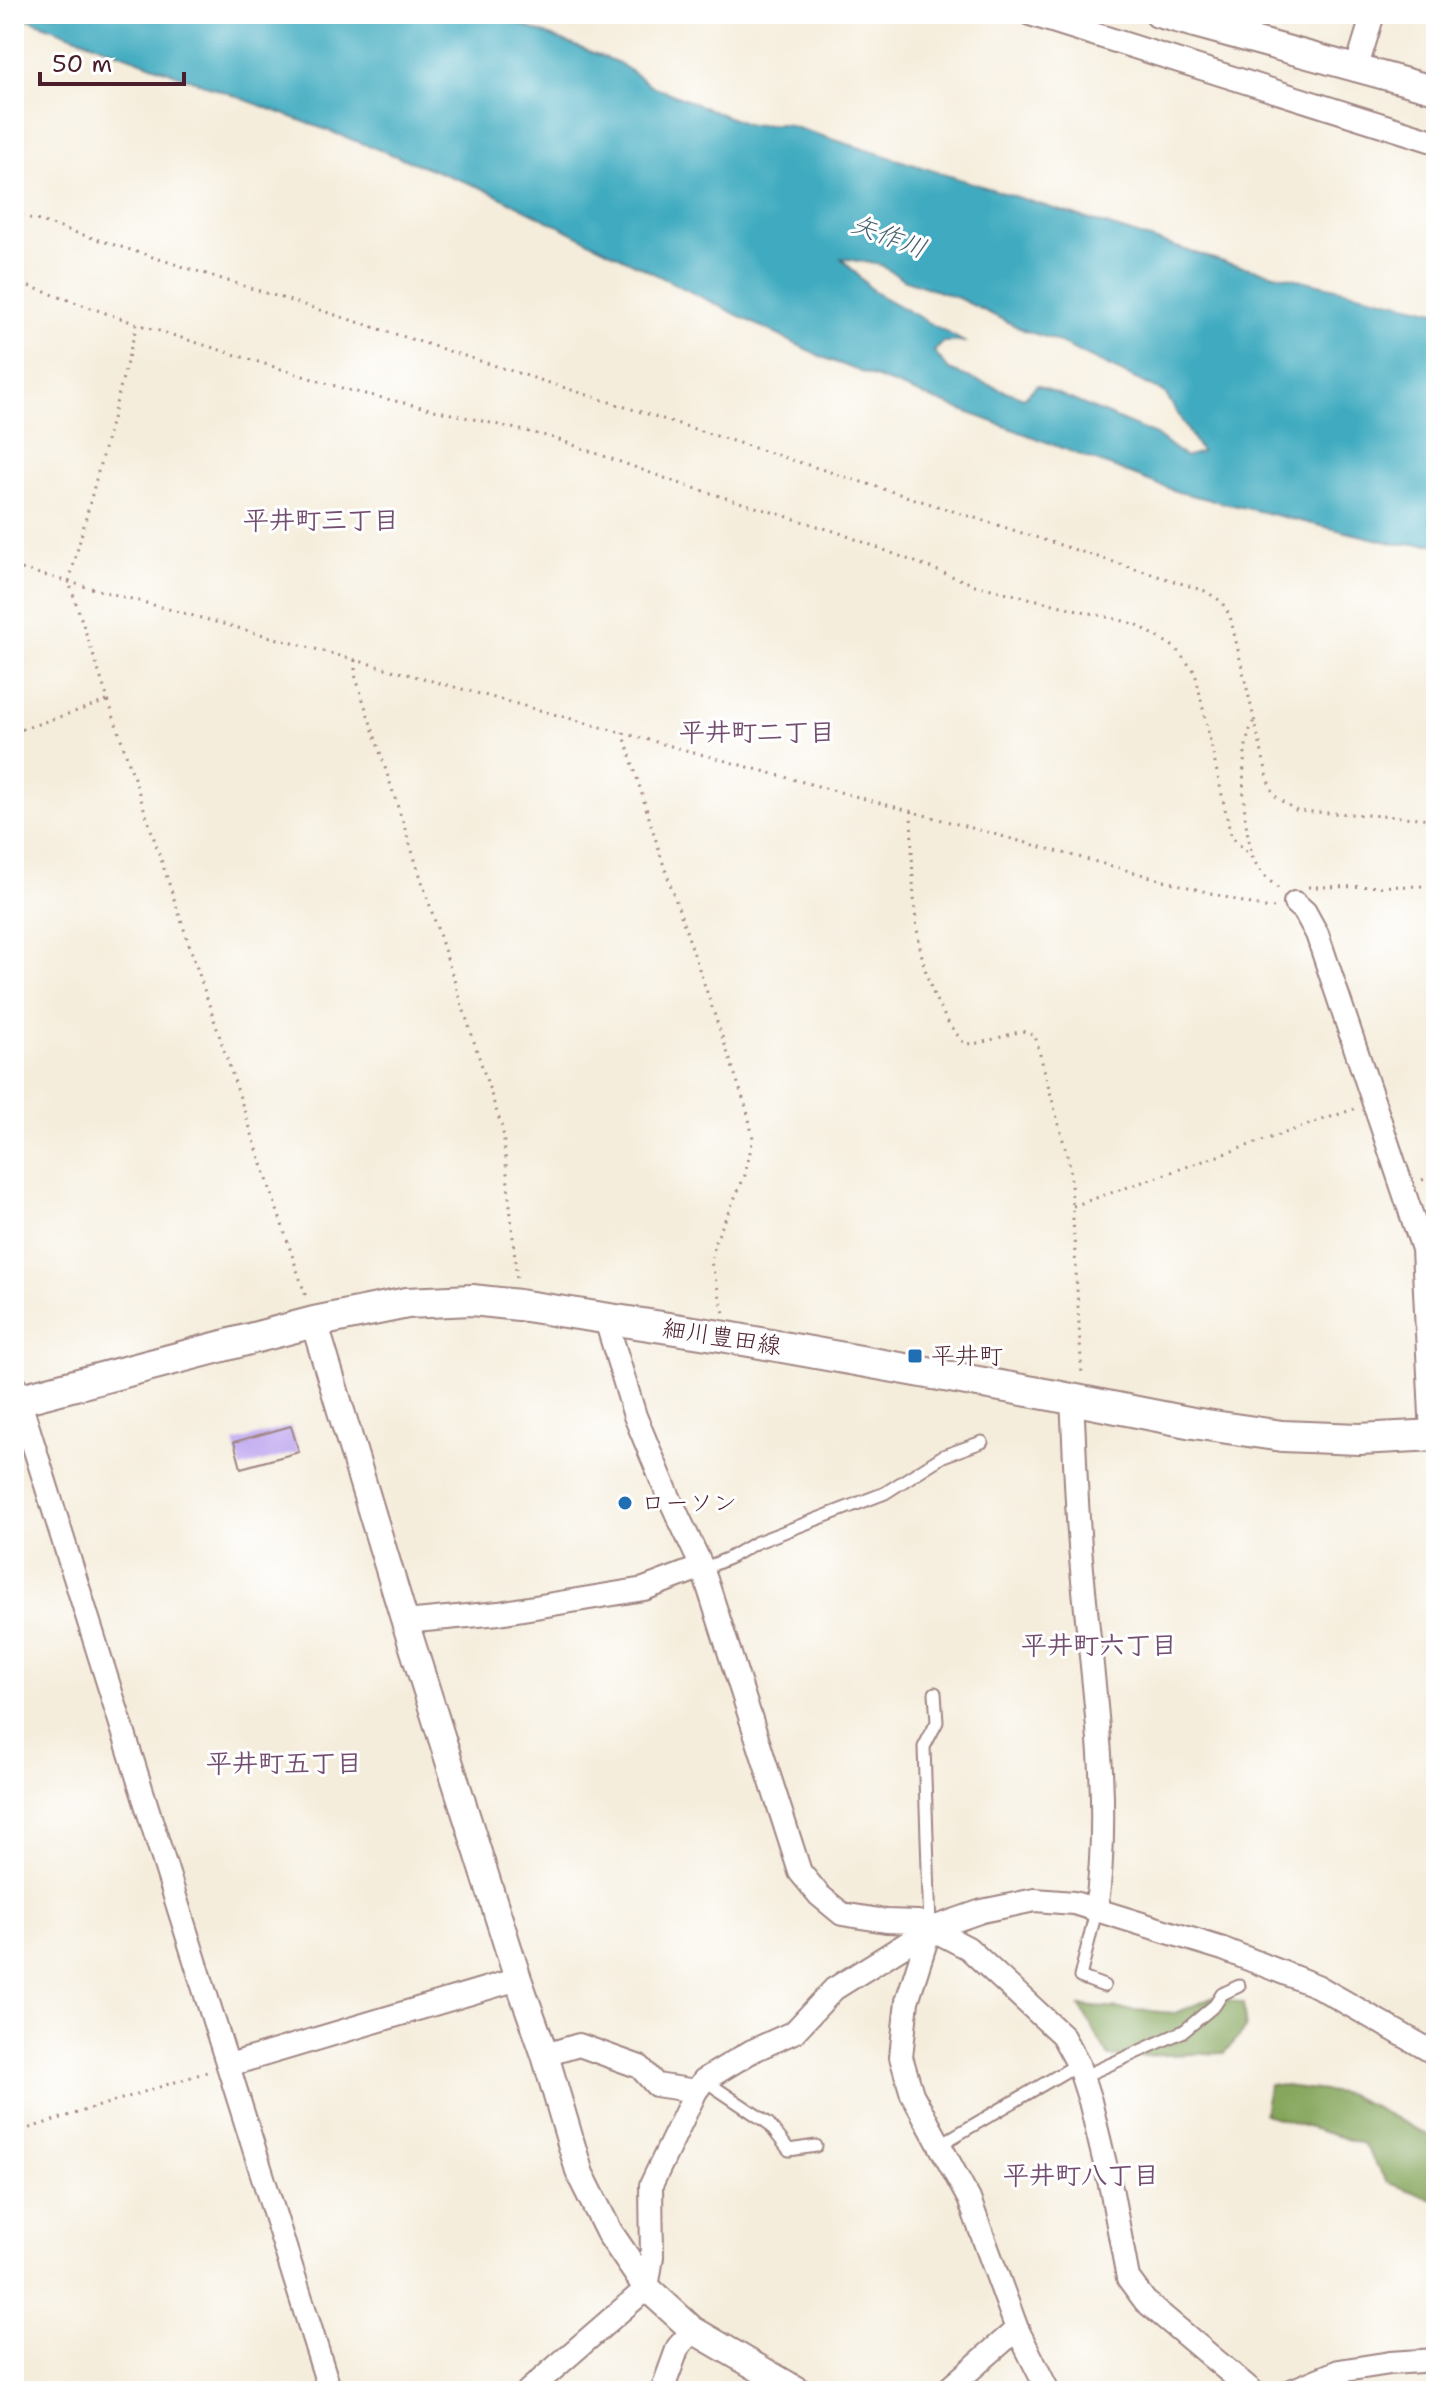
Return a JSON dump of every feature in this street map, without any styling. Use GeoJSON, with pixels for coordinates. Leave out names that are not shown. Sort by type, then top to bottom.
{"type":"FeatureCollection","features":[{"type":"Feature","properties":{"kind":"main road","name":"細川豊田線"},"geometry":{"type":"LineString","coordinates":[[16,1395],[314,1322],[426,1300],[472,1300],[727,1337],[1193,1423],[1282,1436],[1359,1439],[1434,1435]]}},
{"type":"Feature","properties":{"kind":"street"},"geometry":{"type":"LineString","coordinates":[[1030,14],[1436,142]]}},
{"type":"Feature","properties":{"kind":"street"},"geometry":{"type":"LineString","coordinates":[[1158,14],[1436,90]]}},
{"type":"Feature","properties":{"kind":"street"},"geometry":{"type":"LineString","coordinates":[[1356,70],[1373,14]]}},
{"type":"Feature","properties":{"kind":"street"},"geometry":{"type":"LineString","coordinates":[[1295,903],[1305,912],[1317,934],[1423,1249],[1434,1435]]}},
{"type":"Feature","properties":{"kind":"street"},"geometry":{"type":"LineString","coordinates":[[606,1320],[635,1416],[702,1568],[800,1872],[819,1895],[842,1914],[918,1922],[968,1948],[1062,2035],[1080,2070],[1112,2193],[1131,2286],[1252,2391]]}},
{"type":"Feature","properties":{"kind":"street"},"geometry":{"type":"LineString","coordinates":[[314,1322],[405,1622],[545,2055],[580,2174],[609,2232],[647,2288],[693,2330],[798,2391]]}},
{"type":"Feature","properties":{"kind":"street"},"geometry":{"type":"LineString","coordinates":[[16,1395],[330,2391]]}},
{"type":"Feature","properties":{"kind":"street"},"geometry":{"type":"LineString","coordinates":[[1077,1400],[1081,1558],[1100,1756],[1102,1868],[1096,1911]]}},
{"type":"Feature","properties":{"kind":"street"},"geometry":{"type":"LineString","coordinates":[[405,1622],[499,1613],[644,1589],[702,1568]]}},
{"type":"Feature","properties":{"kind":"street"},"geometry":{"type":"LineString","coordinates":[[528,2391],[647,2288],[652,2257],[651,2185],[700,2085],[752,2051],[794,2032],[834,1989],[930,1929],[982,1911],[1035,1900],[1055,1899],[1074,1903],[1223,1949],[1317,1986],[1436,2054]]}},
{"type":"Feature","properties":{"kind":"street"},"geometry":{"type":"LineString","coordinates":[[930,1929],[907,2001],[901,2057],[912,2094],[969,2199],[1017,2329],[1048,2391]]}},
{"type":"Feature","properties":{"kind":"street"},"geometry":{"type":"LineString","coordinates":[[229,2065],[518,1979]]}},
{"type":"Feature","properties":{"kind":"street"},"geometry":{"type":"LineString","coordinates":[[545,2055],[579,2045],[640,2067],[656,2085],[700,2085]]}},
{"type":"Feature","properties":{"kind":"street"},"geometry":{"type":"LineString","coordinates":[[946,2391],[1017,2329]]}},
{"type":"Feature","properties":{"kind":"street"},"geometry":{"type":"LineString","coordinates":[[662,2391],[678,2347],[693,2330]]}},
{"type":"Feature","properties":{"kind":"street"},"geometry":{"type":"LineString","coordinates":[[1291,2391],[1339,2371],[1436,2360]]}},
{"type":"Feature","properties":{"kind":"lane"},"geometry":{"type":"LineString","coordinates":[[702,1568],[729,1558],[755,1543],[885,1493],[943,1456],[982,1442]]}},
{"type":"Feature","properties":{"kind":"lane"},"geometry":{"type":"LineString","coordinates":[[930,1929],[924,1747],[937,1722],[935,1693]]}},
{"type":"Feature","properties":{"kind":"lane"},"geometry":{"type":"LineString","coordinates":[[1096,1911],[1080,1977],[1104,1986]]}},
{"type":"Feature","properties":{"kind":"lane"},"geometry":{"type":"LineString","coordinates":[[941,2144],[1080,2070],[1184,2031],[1215,2005],[1222,1994],[1239,1986]]}},
{"type":"Feature","properties":{"kind":"lane"},"geometry":{"type":"LineString","coordinates":[[700,2085],[768,2123],[789,2150],[816,2146]]}},
{"type":"Feature","properties":{"kind":"path"},"geometry":{"type":"LineString","coordinates":[[14,213],[1205,591],[1221,601],[1230,616],[1270,787],[1277,798],[1297,811],[1436,819]]}},
{"type":"Feature","properties":{"kind":"path"},"geometry":{"type":"LineString","coordinates":[[14,281],[137,324],[348,390],[551,437],[684,485],[837,532],[975,585],[1136,624],[1174,647],[1195,672],[1231,836],[1254,860],[1262,875],[1295,903]]}},
{"type":"Feature","properties":{"kind":"path"},"geometry":{"type":"LineString","coordinates":[[137,324],[69,582],[314,1322]]}},
{"type":"Feature","properties":{"kind":"path"},"geometry":{"type":"LineString","coordinates":[[14,567],[1269,909],[1295,903],[1308,887],[1436,886]]}},
{"type":"Feature","properties":{"kind":"path"},"geometry":{"type":"LineString","coordinates":[[355,660],[355,675],[503,1131],[519,1305]]}},
{"type":"Feature","properties":{"kind":"path"},"geometry":{"type":"LineString","coordinates":[[14,732],[107,701]]}},
{"type":"Feature","properties":{"kind":"path"},"geometry":{"type":"LineString","coordinates":[[1254,860],[1246,820],[1245,757],[1249,729],[1255,721]]}},
{"type":"Feature","properties":{"kind":"path"},"geometry":{"type":"LineString","coordinates":[[623,732],[661,857],[747,1110],[753,1138],[745,1175],[715,1242],[711,1262],[720,1290],[727,1337]]}},
{"type":"Feature","properties":{"kind":"path"},"geometry":{"type":"LineString","coordinates":[[911,811],[917,932],[930,989],[951,1028],[965,1044],[1022,1031],[1035,1036],[1070,1166],[1077,1400]]}},
{"type":"Feature","properties":{"kind":"path"},"geometry":{"type":"LineString","coordinates":[[1073,1206],[1372,1103]]}},
{"type":"Feature","properties":{"kind":"path"},"geometry":{"type":"LineString","coordinates":[[14,2133],[229,2065]]}},
{"type":"Feature","properties":{"kind":"green space"},"geometry":{"type":"Polygon","coordinates":[[[1214,1997],[1243,2003],[1246,2029],[1224,2053],[1109,2057],[1080,2006],[1175,2013],[1214,1997]]]}},
{"type":"Feature","properties":{"kind":"green space"},"geometry":{"type":"Polygon","coordinates":[[[1269,2084],[1348,2094],[1436,2139],[1436,2201],[1387,2182],[1363,2144],[1264,2114],[1269,2084]]]}},
{"type":"Feature","properties":{"kind":"water","name":"矢作川"},"geometry":{"type":"Polygon","coordinates":[[[15,14],[494,14],[619,63],[652,86],[748,125],[784,124],[1227,263],[1436,311],[1436,544],[1397,544],[1178,492],[822,357],[482,188],[15,14]],[[841,258],[874,292],[964,342],[944,342],[934,351],[949,370],[1024,398],[1037,385],[1156,435],[1185,457],[1201,452],[1165,393],[958,298],[903,279],[881,265],[841,258]]]}},
{"type":"Feature","properties":{"kind":"building"},"geometry":{"type":"Polygon","coordinates":[[[291,1426],[299,1452],[241,1468],[234,1442],[291,1426]]]}},
{"type":"Feature","properties":{"kind":"place","name":"平井町"},"geometry":{"type":"Point","coordinates":[915,1356]}},
{"type":"Feature","properties":{"kind":"place","name":"ローソン"},"geometry":{"type":"Point","coordinates":[625,1503]}},
{"type":"Feature","properties":{"kind":"district","name":"平井町三丁目"},"geometry":{"type":"Point","coordinates":[321,520]}},
{"type":"Feature","properties":{"kind":"district","name":"平井町二丁目"},"geometry":{"type":"Point","coordinates":[757,732]}},
{"type":"Feature","properties":{"kind":"district","name":"平井町六丁目"},"geometry":{"type":"Point","coordinates":[1099,1645]}},
{"type":"Feature","properties":{"kind":"district","name":"平井町五丁目"},"geometry":{"type":"Point","coordinates":[284,1763]}},
{"type":"Feature","properties":{"kind":"district","name":"平井町八丁目"},"geometry":{"type":"Point","coordinates":[1081,2175]}}]}
